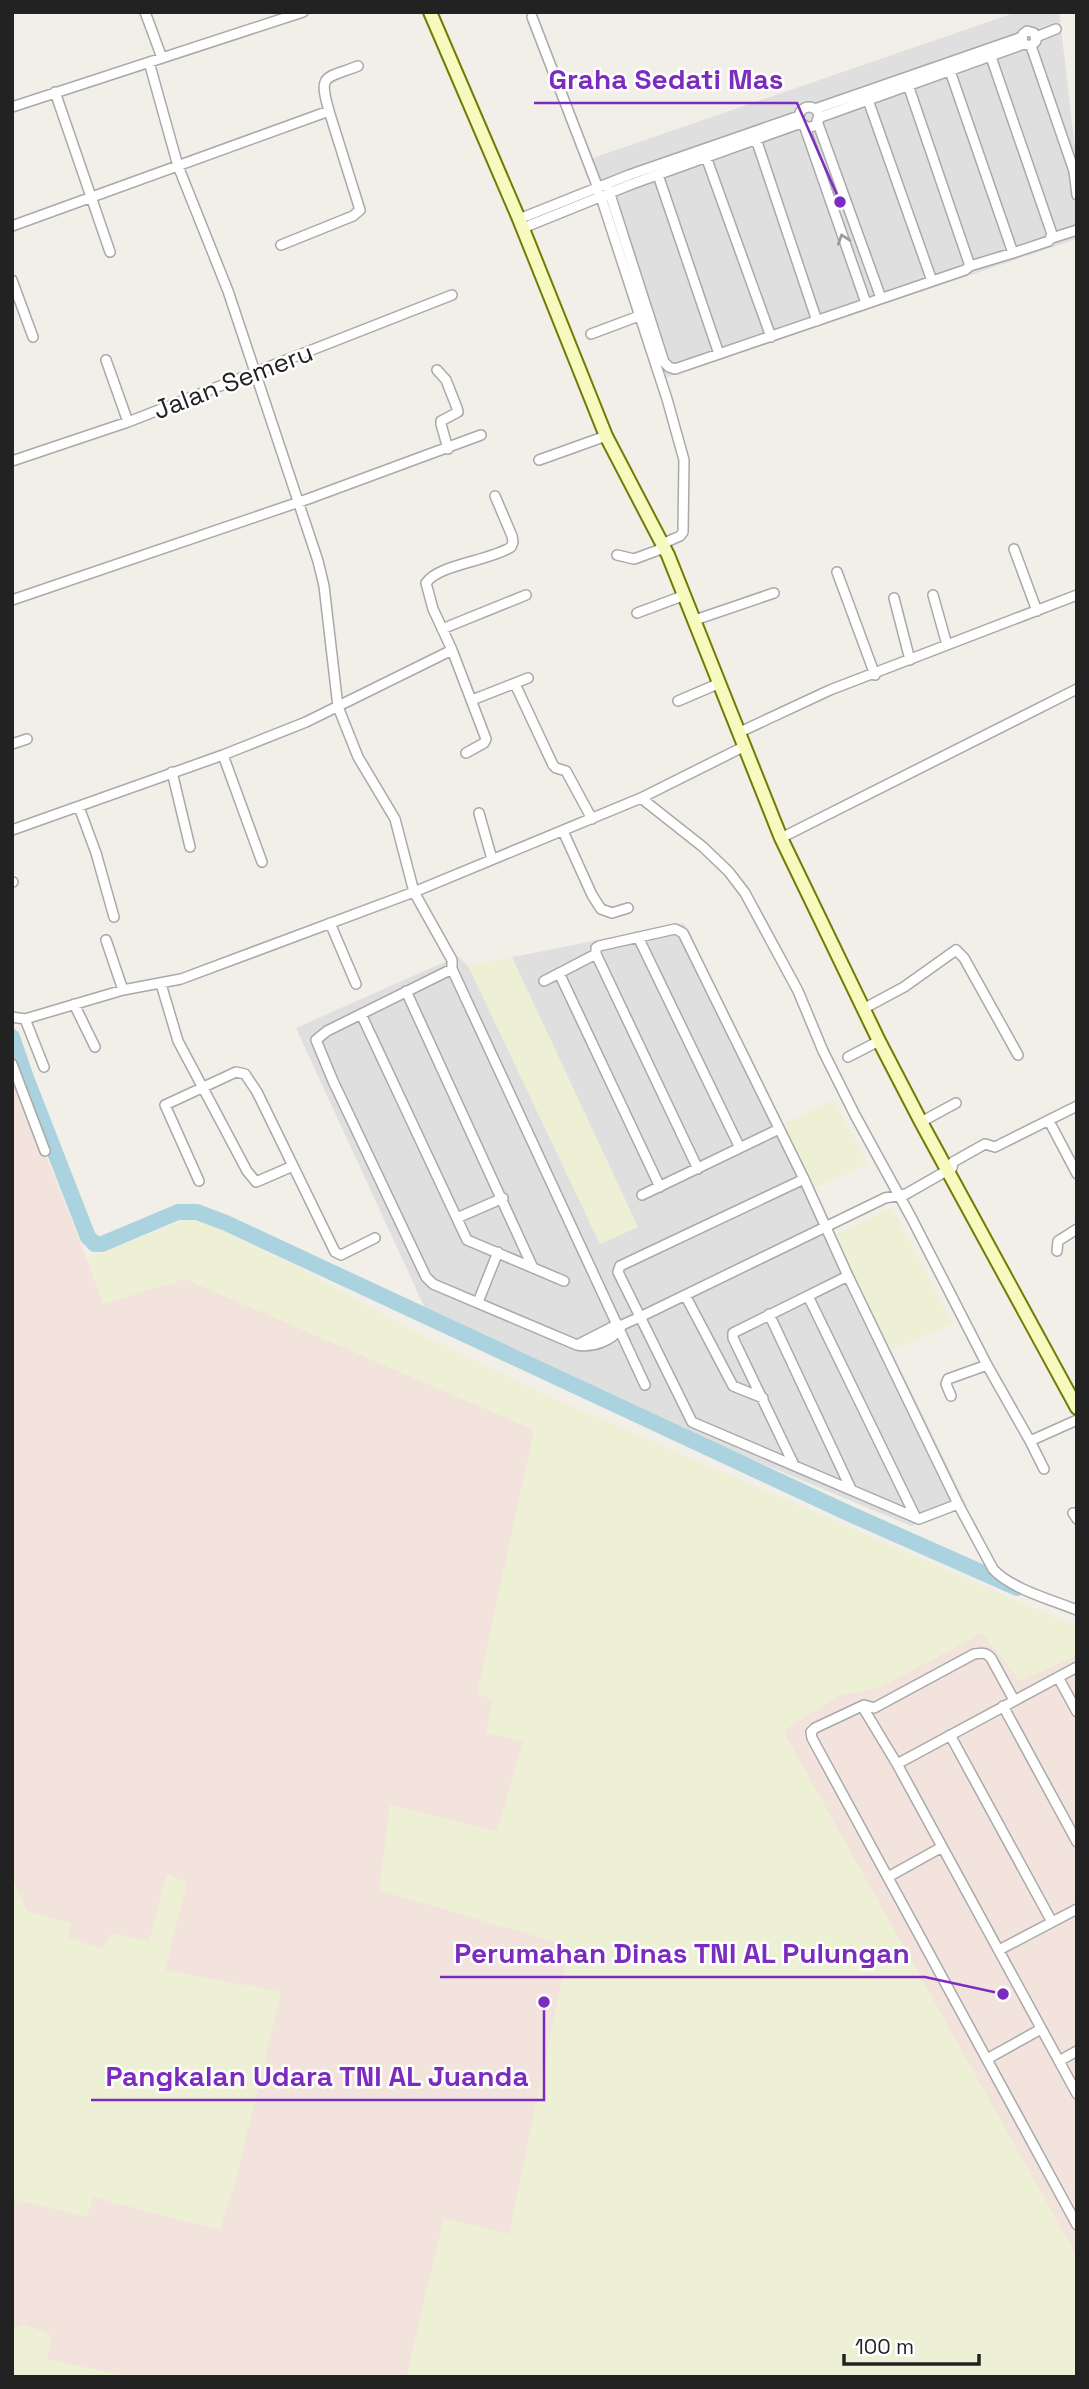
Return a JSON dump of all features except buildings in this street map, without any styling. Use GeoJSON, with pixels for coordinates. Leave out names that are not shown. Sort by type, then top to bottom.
{"type":"FeatureCollection","features":[{"type":"Feature","properties":{"kind":"street"},"geometry":{"type":"LineString","coordinates":[[145,12],[178,166],[260,371],[303,501],[324,586],[343,705],[358,757],[395,819],[419,889],[452,960],[452,969],[626,1324],[692,1422],[793,1463],[916,1518],[958,1504]]}},
{"type":"Feature","properties":{"kind":"street"},"geometry":{"type":"LineString","coordinates":[[12,107],[286,15],[303,12]]}},
{"type":"Feature","properties":{"kind":"street"},"geometry":{"type":"LineString","coordinates":[[430,12],[521,224],[607,436],[685,595],[780,838],[879,1041],[927,1119],[948,1170],[1077,1408]]}},
{"type":"Feature","properties":{"kind":"street"},"geometry":{"type":"LineString","coordinates":[[532,17],[604,191],[668,367],[675,369],[771,337],[1077,230]]}},
{"type":"Feature","properties":{"kind":"street"},"geometry":{"type":"LineString","coordinates":[[521,224],[705,153],[801,121],[811,126],[817,116],[907,81],[1037,41],[1036,37],[1056,29]]}},
{"type":"Feature","properties":{"kind":"street"},"geometry":{"type":"LineString","coordinates":[[817,116],[868,100],[907,81],[950,71],[1026,43]]}},
{"type":"Feature","properties":{"kind":"street"},"geometry":{"type":"LineString","coordinates":[[1026,43],[1074,171],[1077,195]]}},
{"type":"Feature","properties":{"kind":"street"},"geometry":{"type":"LineString","coordinates":[[991,57],[1050,224],[1052,238]]}},
{"type":"Feature","properties":{"kind":"street"},"geometry":{"type":"LineString","coordinates":[[281,245],[353,216],[360,210],[323,89],[323,82],[327,78],[358,66]]}},
{"type":"Feature","properties":{"kind":"street"},"geometry":{"type":"LineString","coordinates":[[950,71],[1013,253]]}},
{"type":"Feature","properties":{"kind":"street"},"geometry":{"type":"LineString","coordinates":[[907,81],[970,266]]}},
{"type":"Feature","properties":{"kind":"street"},"geometry":{"type":"LineString","coordinates":[[55,92],[110,252]]}},
{"type":"Feature","properties":{"kind":"street"},"geometry":{"type":"LineString","coordinates":[[868,100],[932,281]]}},
{"type":"Feature","properties":{"kind":"street"},"geometry":{"type":"LineString","coordinates":[[866,303],[801,121],[803,108],[812,107],[817,116],[881,298]]}},
{"type":"Feature","properties":{"kind":"street"},"geometry":{"type":"LineString","coordinates":[[12,226],[329,111]]}},
{"type":"Feature","properties":{"kind":"street"},"geometry":{"type":"LineString","coordinates":[[604,191],[658,175],[705,153],[756,139],[801,121]]}},
{"type":"Feature","properties":{"kind":"street"},"geometry":{"type":"LineString","coordinates":[[756,139],[817,321]]}},
{"type":"Feature","properties":{"kind":"street"},"geometry":{"type":"LineString","coordinates":[[705,153],[771,337]]}},
{"type":"Feature","properties":{"kind":"street"},"geometry":{"type":"LineString","coordinates":[[658,175],[719,354]]}},
{"type":"Feature","properties":{"kind":"street"},"geometry":{"type":"LineString","coordinates":[[604,191],[639,316],[667,399],[684,466],[683,532],[680,536],[634,559],[617,555]]}},
{"type":"Feature","properties":{"kind":"street"},"geometry":{"type":"LineString","coordinates":[[834,213],[849,207]]}},
{"type":"Feature","properties":{"kind":"street"},"geometry":{"type":"LineString","coordinates":[[12,280],[33,337]]}},
{"type":"Feature","properties":{"kind":"street","name":"Jalan Semeru"},"geometry":{"type":"LineString","coordinates":[[12,461],[128,422],[452,295]]}},
{"type":"Feature","properties":{"kind":"street"},"geometry":{"type":"LineString","coordinates":[[591,334],[639,316]]}},
{"type":"Feature","properties":{"kind":"street"},"geometry":{"type":"LineString","coordinates":[[106,360],[128,422]]}},
{"type":"Feature","properties":{"kind":"street"},"geometry":{"type":"LineString","coordinates":[[437,370],[446,380],[458,412],[440,424],[448,449]]}},
{"type":"Feature","properties":{"kind":"street"},"geometry":{"type":"LineString","coordinates":[[12,600],[303,501],[481,435]]}},
{"type":"Feature","properties":{"kind":"street"},"geometry":{"type":"LineString","coordinates":[[539,460],[607,436]]}},
{"type":"Feature","properties":{"kind":"street"},"geometry":{"type":"LineString","coordinates":[[466,753],[484,743],[486,739],[452,650],[426,592],[426,583],[429,578],[506,550],[513,542],[495,496]]}},
{"type":"Feature","properties":{"kind":"street"},"geometry":{"type":"LineString","coordinates":[[1014,549],[1037,611]]}},
{"type":"Feature","properties":{"kind":"street"},"geometry":{"type":"LineString","coordinates":[[837,572],[875,675]]}},
{"type":"Feature","properties":{"kind":"street"},"geometry":{"type":"LineString","coordinates":[[695,620],[774,593]]}},
{"type":"Feature","properties":{"kind":"street"},"geometry":{"type":"LineString","coordinates":[[442,629],[526,594]]}},
{"type":"Feature","properties":{"kind":"street"},"geometry":{"type":"LineString","coordinates":[[638,613],[685,595]]}},
{"type":"Feature","properties":{"kind":"street"},"geometry":{"type":"LineString","coordinates":[[933,595],[947,645]]}},
{"type":"Feature","properties":{"kind":"street"},"geometry":{"type":"LineString","coordinates":[[740,732],[830,690],[875,675],[1077,595]]}},
{"type":"Feature","properties":{"kind":"street"},"geometry":{"type":"LineString","coordinates":[[894,598],[910,660]]}},
{"type":"Feature","properties":{"kind":"street"},"geometry":{"type":"LineString","coordinates":[[12,830],[223,755],[343,705],[452,650]]}},
{"type":"Feature","properties":{"kind":"street"},"geometry":{"type":"LineString","coordinates":[[472,701],[528,678]]}},
{"type":"Feature","properties":{"kind":"street"},"geometry":{"type":"LineString","coordinates":[[678,701],[720,683]]}},
{"type":"Feature","properties":{"kind":"street"},"geometry":{"type":"LineString","coordinates":[[515,684],[554,765],[566,771],[592,819]]}},
{"type":"Feature","properties":{"kind":"street"},"geometry":{"type":"LineString","coordinates":[[780,838],[1077,689]]}},
{"type":"Feature","properties":{"kind":"street"},"geometry":{"type":"LineString","coordinates":[[12,744],[27,738]]}},
{"type":"Feature","properties":{"kind":"street"},"geometry":{"type":"LineString","coordinates":[[12,1017],[25,1018],[123,990],[181,979],[563,831],[645,796],[745,746]]}},
{"type":"Feature","properties":{"kind":"street"},"geometry":{"type":"LineString","coordinates":[[223,755],[262,862]]}},
{"type":"Feature","properties":{"kind":"street"},"geometry":{"type":"LineString","coordinates":[[172,772],[190,847]]}},
{"type":"Feature","properties":{"kind":"street"},"geometry":{"type":"LineString","coordinates":[[645,796],[729,872],[745,893],[798,991],[823,1051],[987,1366],[1044,1469]]}},
{"type":"Feature","properties":{"kind":"street"},"geometry":{"type":"LineString","coordinates":[[79,807],[96,853],[114,917]]}},
{"type":"Feature","properties":{"kind":"street"},"geometry":{"type":"LineString","coordinates":[[479,813],[492,859]]}},
{"type":"Feature","properties":{"kind":"street"},"geometry":{"type":"LineString","coordinates":[[563,831],[596,903],[605,912],[612,913],[628,908]]}},
{"type":"Feature","properties":{"kind":"street"},"geometry":{"type":"LineString","coordinates":[[330,923],[356,984]]}},
{"type":"Feature","properties":{"kind":"street"},"geometry":{"type":"LineString","coordinates":[[698,1168],[596,954],[596,948],[599,946],[675,929],[683,933],[804,1179],[958,1504],[999,1575],[1077,1611]]}},
{"type":"Feature","properties":{"kind":"street"},"geometry":{"type":"LineString","coordinates":[[638,937],[740,1148]]}},
{"type":"Feature","properties":{"kind":"street"},"geometry":{"type":"LineString","coordinates":[[106,940],[123,990]]}},
{"type":"Feature","properties":{"kind":"street"},"geometry":{"type":"LineString","coordinates":[[863,1009],[904,987],[956,950],[964,958],[1018,1055]]}},
{"type":"Feature","properties":{"kind":"street"},"geometry":{"type":"LineString","coordinates":[[544,981],[596,954]]}},
{"type":"Feature","properties":{"kind":"street"},"geometry":{"type":"LineString","coordinates":[[452,969],[319,1035],[317,1044],[426,1277],[433,1284],[577,1345],[626,1324],[885,1198],[912,1191],[952,1168],[953,1162],[985,1144],[995,1147],[1077,1106]]}},
{"type":"Feature","properties":{"kind":"street"},"geometry":{"type":"LineString","coordinates":[[559,973],[660,1187]]}},
{"type":"Feature","properties":{"kind":"street"},"geometry":{"type":"LineString","coordinates":[[161,984],[178,1041],[247,1171],[256,1182],[293,1166]]}},
{"type":"Feature","properties":{"kind":"street"},"geometry":{"type":"LineString","coordinates":[[406,990],[533,1268]]}},
{"type":"Feature","properties":{"kind":"street"},"geometry":{"type":"LineString","coordinates":[[74,1004],[95,1046]]}},
{"type":"Feature","properties":{"kind":"street"},"geometry":{"type":"LineString","coordinates":[[361,1014],[468,1241],[564,1281]]}},
{"type":"Feature","properties":{"kind":"street"},"geometry":{"type":"LineString","coordinates":[[25,1018],[44,1067]]}},
{"type":"Feature","properties":{"kind":"street"},"geometry":{"type":"LineString","coordinates":[[848,1056],[879,1041]]}},
{"type":"Feature","properties":{"kind":"street"},"geometry":{"type":"LineString","coordinates":[[12,1064],[45,1151]]}},
{"type":"Feature","properties":{"kind":"street"},"geometry":{"type":"LineString","coordinates":[[199,1181],[164,1105],[236,1072],[245,1074],[257,1092],[335,1252],[341,1255],[375,1238]]}},
{"type":"Feature","properties":{"kind":"street"},"geometry":{"type":"LineString","coordinates":[[927,1119],[956,1103]]}},
{"type":"Feature","properties":{"kind":"street"},"geometry":{"type":"LineString","coordinates":[[1049,1121],[1077,1174]]}},
{"type":"Feature","properties":{"kind":"street"},"geometry":{"type":"LineString","coordinates":[[642,1195],[779,1129]]}},
{"type":"Feature","properties":{"kind":"street"},"geometry":{"type":"LineString","coordinates":[[645,1385],[626,1324],[618,1272],[620,1266],[804,1179]]}},
{"type":"Feature","properties":{"kind":"street"},"geometry":{"type":"LineString","coordinates":[[457,1218],[503,1198]]}},
{"type":"Feature","properties":{"kind":"street"},"geometry":{"type":"LineString","coordinates":[[1057,1251],[1058,1241],[1077,1228]]}},
{"type":"Feature","properties":{"kind":"street"},"geometry":{"type":"LineString","coordinates":[[478,1302],[498,1252]]}},
{"type":"Feature","properties":{"kind":"street"},"geometry":{"type":"LineString","coordinates":[[793,1463],[733,1338],[737,1330],[848,1276]]}},
{"type":"Feature","properties":{"kind":"street"},"geometry":{"type":"LineString","coordinates":[[685,1294],[733,1386],[763,1398]]}},
{"type":"Feature","properties":{"kind":"street"},"geometry":{"type":"LineString","coordinates":[[808,1296],[916,1518]]}},
{"type":"Feature","properties":{"kind":"street"},"geometry":{"type":"LineString","coordinates":[[769,1314],[851,1489]]}},
{"type":"Feature","properties":{"kind":"street"},"geometry":{"type":"LineString","coordinates":[[951,1396],[946,1384],[947,1379],[987,1366]]}},
{"type":"Feature","properties":{"kind":"street"},"geometry":{"type":"LineString","coordinates":[[1030,1441],[1077,1420]]}},
{"type":"Feature","properties":{"kind":"street"},"geometry":{"type":"LineString","coordinates":[[1014,1700],[991,1658],[981,1653],[974,1654],[874,1708],[862,1706],[811,1732],[1077,2225]]}},
{"type":"Feature","properties":{"kind":"street"},"geometry":{"type":"LineString","coordinates":[[897,1764],[1077,1667]]}},
{"type":"Feature","properties":{"kind":"street"},"geometry":{"type":"LineString","coordinates":[[1058,1677],[1077,1712]]}},
{"type":"Feature","properties":{"kind":"street"},"geometry":{"type":"LineString","coordinates":[[862,1706],[897,1764],[1077,2094]]}},
{"type":"Feature","properties":{"kind":"street"},"geometry":{"type":"LineString","coordinates":[[1003,1706],[1077,1842]]}},
{"type":"Feature","properties":{"kind":"street"},"geometry":{"type":"LineString","coordinates":[[950,1735],[1052,1922]]}},
{"type":"Feature","properties":{"kind":"street"},"geometry":{"type":"LineString","coordinates":[[888,1877],[942,1847]]}},
{"type":"Feature","properties":{"kind":"street"},"geometry":{"type":"LineString","coordinates":[[999,1950],[1077,1909]]}},
{"type":"Feature","properties":{"kind":"street"},"geometry":{"type":"LineString","coordinates":[[987,2059],[1041,2029]]}},
{"type":"Feature","properties":{"kind":"street"},"geometry":{"type":"LineString","coordinates":[[1059,2061],[1077,2051]]}},
{"type":"Feature","properties":{"kind":"shaded area"},"geometry":{"type":"Polygon","coordinates":[[[1017,12],[1059,12],[1077,164],[1077,239],[662,379],[590,159],[1017,12]]]}},
{"type":"Feature","properties":{"kind":"shaded area"},"geometry":{"type":"Polygon","coordinates":[[[684,923],[967,1506],[911,1526],[618,1403],[429,1317],[296,1028],[458,956],[468,966],[684,923]]]}},
{"type":"Feature","properties":{"kind":"shaded area"},"geometry":{"type":"Polygon","coordinates":[[[12,1069],[87,1259],[193,1217],[295,1266],[406,1327],[539,1392],[1077,1627],[1077,2377],[12,2377],[12,1069]]]}},
{"type":"Feature","properties":{"kind":"green space"},"geometry":{"type":"Polygon","coordinates":[[[512,957],[638,1227],[600,1244],[468,966],[512,957]]]}},
{"type":"Feature","properties":{"kind":"green space"},"geometry":{"type":"Polygon","coordinates":[[[833,1100],[868,1163],[813,1190],[782,1125],[833,1100]]]}},
{"type":"Feature","properties":{"kind":"green space"},"geometry":{"type":"Polygon","coordinates":[[[892,1207],[953,1324],[891,1350],[835,1235],[892,1207]]]}},
{"type":"Feature","properties":{"kind":"green space"},"geometry":{"type":"Polygon","coordinates":[[[193,1217],[295,1266],[406,1327],[539,1392],[1077,1627],[1077,1655],[1020,1681],[982,1633],[879,1688],[837,1696],[783,1731],[1077,2257],[1077,2377],[406,2377],[444,2218],[509,2234],[569,1946],[379,1890],[390,1805],[497,1832],[523,1741],[486,1733],[493,1699],[477,1694],[534,1430],[185,1279],[103,1304],[87,1259],[193,1217]]]}},
{"type":"Feature","properties":{"kind":"green space"},"geometry":{"type":"Polygon","coordinates":[[[167,1874],[187,1883],[165,1970],[281,1992],[237,2175],[220,2230],[93,2197],[87,2217],[12,2199],[12,1878],[27,1911],[70,1923],[68,1938],[103,1949],[111,1933],[149,1941],[167,1874]]]}},
{"type":"Feature","properties":{"kind":"green space"},"geometry":{"type":"Polygon","coordinates":[[[24,2324],[51,2335],[47,2359],[130,2377],[12,2377],[12,2329],[24,2324]]]}},
{"type":"Feature","properties":{"kind":"waterway"},"geometry":{"type":"LineString","coordinates":[[12,1037],[88,1237],[95,1244],[102,1244],[178,1212],[197,1212],[226,1223],[850,1514],[1017,1588]]}},
{"type":"Feature","properties":{"kind":"place","name":"Graha Sedati Mas"},"geometry":{"type":"Point","coordinates":[840,202]}},
{"type":"Feature","properties":{"kind":"place","name":"Perumahan Dinas TNI AL Pulungan"},"geometry":{"type":"Point","coordinates":[1003,1994]}},
{"type":"Feature","properties":{"kind":"place","name":"Pangkalan Udara TNI AL Juanda"},"geometry":{"type":"Point","coordinates":[544,2002]}}]}
